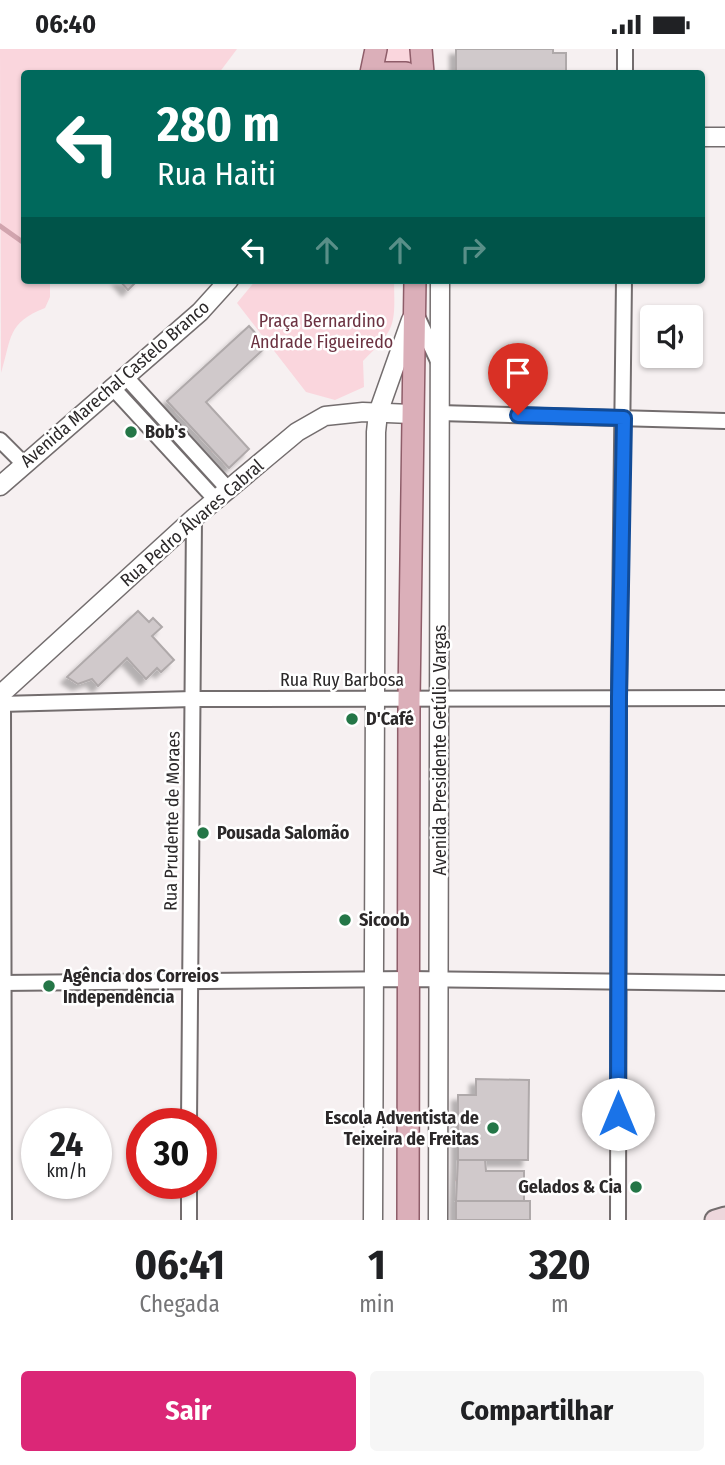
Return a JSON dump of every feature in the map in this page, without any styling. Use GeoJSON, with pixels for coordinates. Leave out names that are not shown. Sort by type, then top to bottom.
{"type":"FeatureCollection","features":[{"type":"Feature","properties":{"kind":"main road"},"geometry":{"type":"LineString","coordinates":[[372,70],[376,49]]}},
{"type":"Feature","properties":{"kind":"main road"},"geometry":{"type":"LineString","coordinates":[[421,49],[423,70]]}},
{"type":"Feature","properties":{"kind":"main road","name":"Avenida Presidente Getúlio Vargas"},"geometry":{"type":"LineString","coordinates":[[408,1220],[411,414],[415,284]]}},
{"type":"Feature","properties":{"kind":"main road"},"geometry":{"type":"LineString","coordinates":[[716,1220],[725,1217]]}},
{"type":"Feature","properties":{"kind":"street"},"geometry":{"type":"LineString","coordinates":[[625,49],[625,70]]}},
{"type":"Feature","properties":{"kind":"street"},"geometry":{"type":"LineString","coordinates":[[705,137],[725,137]]}},
{"type":"Feature","properties":{"kind":"street","name":"Avenida Marechal Castelo Branco"},"geometry":{"type":"LineString","coordinates":[[0,486],[200,312],[225,284]]}},
{"type":"Feature","properties":{"kind":"street","name":"Avenida Presidente Getúlio Vargas"},"geometry":{"type":"LineString","coordinates":[[438,1220],[440,284]]}},
{"type":"Feature","properties":{"kind":"street"},"geometry":{"type":"LineString","coordinates":[[618,1220],[619,697],[624,284]]}},
{"type":"Feature","properties":{"kind":"street"},"geometry":{"type":"LineString","coordinates":[[414,310],[440,364]]}},
{"type":"Feature","properties":{"kind":"street","name":"Avenida Presidente Getúlio Vargas"},"geometry":{"type":"LineString","coordinates":[[373,1220],[373,699],[378,413],[414,310]]}},
{"type":"Feature","properties":{"kind":"street"},"geometry":{"type":"LineString","coordinates":[[118,381],[222,495]]}},
{"type":"Feature","properties":{"kind":"street"},"geometry":{"type":"LineString","coordinates":[[439,412],[725,421]]}},
{"type":"Feature","properties":{"kind":"street","name":"Rua Pedro Álvares Cabral"},"geometry":{"type":"LineString","coordinates":[[1,701],[194,518],[313,421],[325,416],[411,414]]}},
{"type":"Feature","properties":{"kind":"street"},"geometry":{"type":"LineString","coordinates":[[0,440],[24,464]]}},
{"type":"Feature","properties":{"kind":"street","name":"Rua Prudente de Moraes"},"geometry":{"type":"LineString","coordinates":[[190,1108],[194,518]]}},
{"type":"Feature","properties":{"kind":"street","name":"Rua Ruy Barbosa"},"geometry":{"type":"LineString","coordinates":[[1,701],[725,698]]}},
{"type":"Feature","properties":{"kind":"street"},"geometry":{"type":"LineString","coordinates":[[1,701],[4,1220]]}},
{"type":"Feature","properties":{"kind":"street"},"geometry":{"type":"LineString","coordinates":[[3,983],[408,979],[725,983]]}},
{"type":"Feature","properties":{"kind":"street"},"geometry":{"type":"LineString","coordinates":[[189,1199],[189,1220]]}},
{"type":"Feature","properties":{"kind":"green space"},"geometry":{"type":"Polygon","coordinates":[[[0,49],[237,49],[221,70],[21,70],[21,284],[50,284],[50,297],[45,308],[24,319],[17,326],[1,373],[0,49]]]}},
{"type":"Feature","properties":{"kind":"green space"},"geometry":{"type":"Polygon","coordinates":[[[382,49],[416,49],[418,70],[376,70],[382,49]]]}},
{"type":"Feature","properties":{"kind":"green space","name":"Praça Bernardino Andrade Figueiredo"},"geometry":{"type":"Polygon","coordinates":[[[253,284],[394,284],[391,326],[382,341],[363,361],[364,387],[335,400],[306,392],[237,303],[253,284]]]}},
{"type":"Feature","properties":{"kind":"building"},"geometry":{"type":"Polygon","coordinates":[[[456,49],[553,49],[553,53],[566,53],[566,70],[456,70],[456,49]]]}},
{"type":"Feature","properties":{"kind":"building"},"geometry":{"type":"Polygon","coordinates":[[[123,284],[134,284],[128,290],[123,284]]]}},
{"type":"Feature","properties":{"kind":"building"},"geometry":{"type":"Polygon","coordinates":[[[249,326],[267,346],[206,402],[249,449],[229,468],[167,401],[249,326]]]}},
{"type":"Feature","properties":{"kind":"building"},"geometry":{"type":"Polygon","coordinates":[[[138,611],[149,622],[153,618],[162,627],[152,636],[174,660],[161,672],[157,668],[146,679],[127,658],[98,686],[92,679],[78,684],[67,677],[138,611]]]}},
{"type":"Feature","properties":{"kind":"building","name":"Escola Adventista de Teixeira de Freitas"},"geometry":{"type":"Polygon","coordinates":[[[476,1079],[529,1080],[528,1160],[458,1160],[458,1095],[476,1095],[476,1079]]]}},
{"type":"Feature","properties":{"kind":"building"},"geometry":{"type":"Polygon","coordinates":[[[458,1160],[485,1160],[486,1171],[524,1171],[524,1201],[456,1201],[458,1160]]]}},
{"type":"Feature","properties":{"kind":"building"},"geometry":{"type":"Polygon","coordinates":[[[456,1201],[530,1201],[530,1220],[456,1220],[456,1201]]]}},
{"type":"Feature","properties":{"kind":"waterway"},"geometry":{"type":"LineString","coordinates":[[0,226],[21,241]]}},
{"type":"Feature","properties":{"kind":"place","name":"Bob's"},"geometry":{"type":"Point","coordinates":[131,432]}},
{"type":"Feature","properties":{"kind":"place","name":"D'Café"},"geometry":{"type":"Point","coordinates":[352,719]}},
{"type":"Feature","properties":{"kind":"place","name":"Pousada Salomão"},"geometry":{"type":"Point","coordinates":[203,833]}},
{"type":"Feature","properties":{"kind":"place","name":"Sicoob"},"geometry":{"type":"Point","coordinates":[345,920]}},
{"type":"Feature","properties":{"kind":"place","name":"Agência dos Correios Independência"},"geometry":{"type":"Point","coordinates":[49,986]}},
{"type":"Feature","properties":{"kind":"place","name":"Escola Adventista de Teixeira de Freitas"},"geometry":{"type":"Point","coordinates":[493,1128]}},
{"type":"Feature","properties":{"kind":"place","name":"Gelados & Cia"},"geometry":{"type":"Point","coordinates":[636,1187]}},
{"type":"Feature","properties":{"kind":"route"},"geometry":{"type":"LineString","coordinates":[[518,415],[624,418],[619,697],[618,1114]]}}]}
